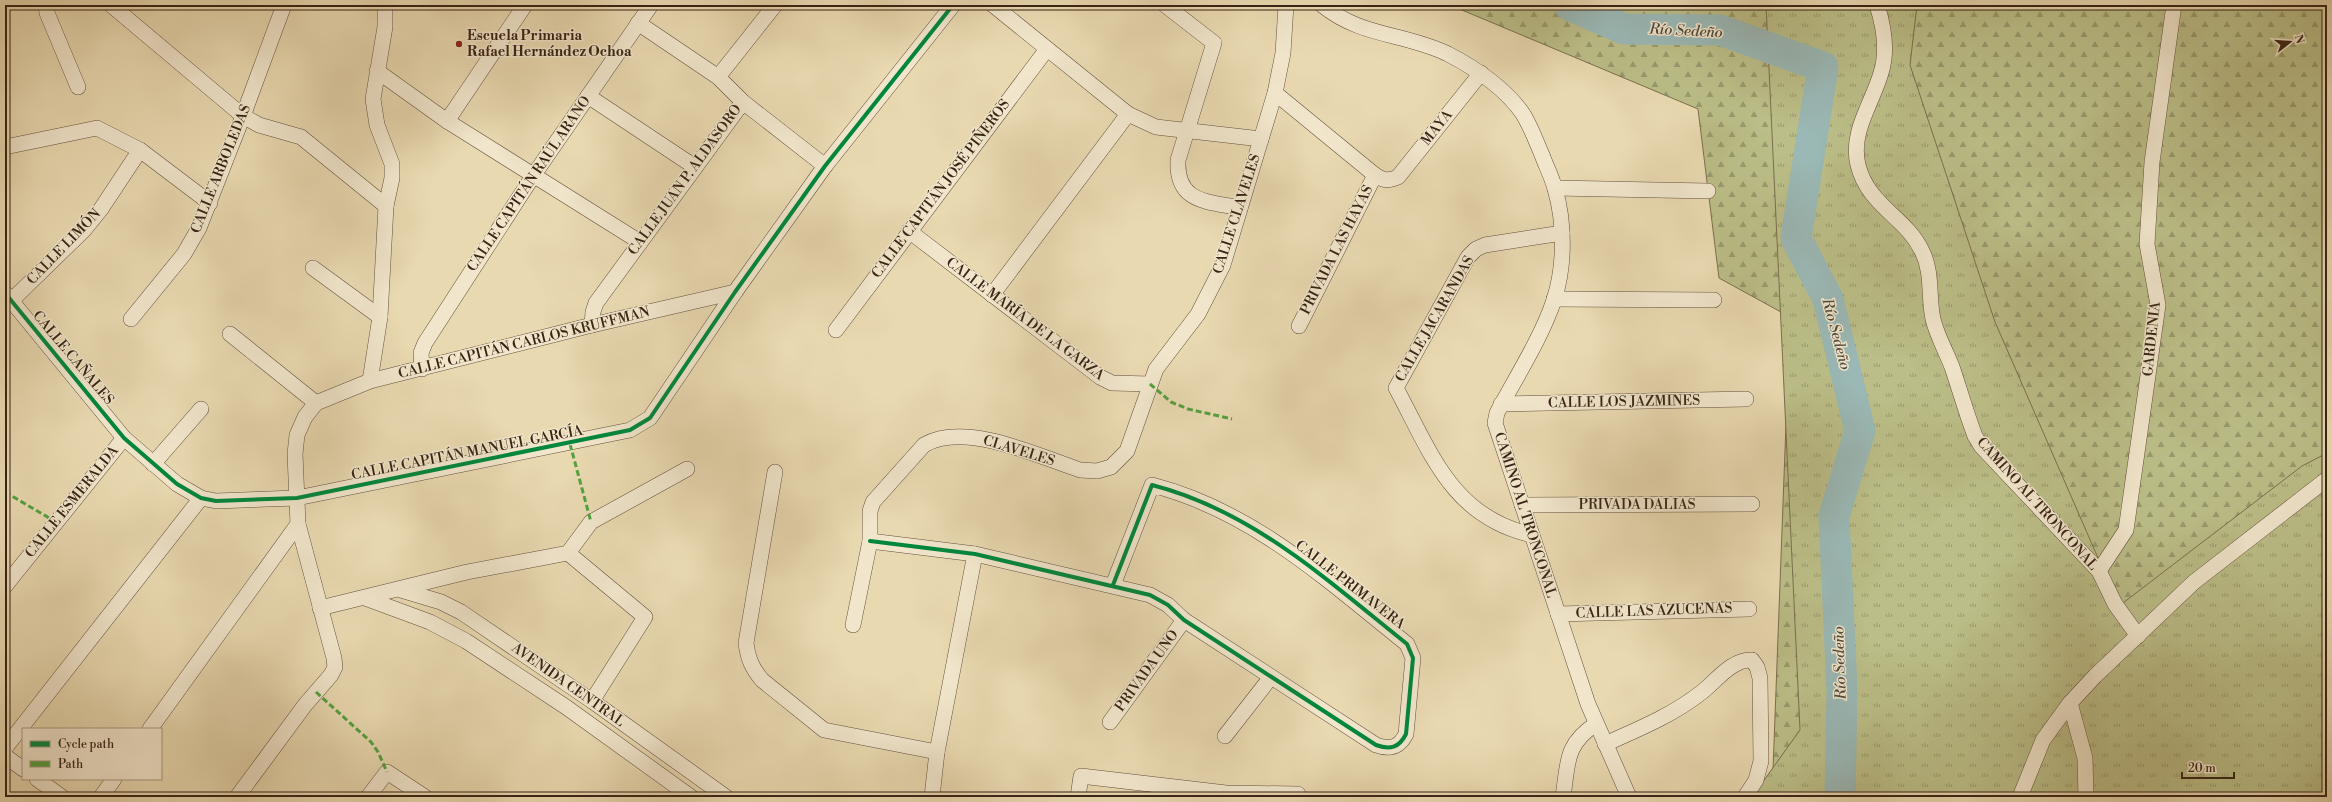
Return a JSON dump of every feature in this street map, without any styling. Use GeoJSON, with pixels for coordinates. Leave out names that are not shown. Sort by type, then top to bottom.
{"type":"FeatureCollection","features":[{"type":"Feature","properties":{"kind":"street"},"geometry":{"type":"LineString","coordinates":[[46,5],[47,13],[78,87]]}},
{"type":"Feature","properties":{"kind":"street"},"geometry":{"type":"LineString","coordinates":[[111,5],[243,116],[259,125],[301,138],[386,206]]}},
{"type":"Feature","properties":{"kind":"street","name":"CALLE ARBOLEDAS"},"geometry":{"type":"LineString","coordinates":[[131,319],[184,254],[210,203],[284,5]]}},
{"type":"Feature","properties":{"kind":"street"},"geometry":{"type":"LineString","coordinates":[[447,121],[525,5]]}},
{"type":"Feature","properties":{"kind":"street","name":"CALLE CAPITÁN RAÚL ARANO"},"geometry":{"type":"LineString","coordinates":[[422,369],[421,353],[425,343],[533,176],[651,5]]}},
{"type":"Feature","properties":{"kind":"street"},"geometry":{"type":"LineString","coordinates":[[718,77],[776,5]]}},
{"type":"Feature","properties":{"kind":"street"},"geometry":{"type":"LineString","coordinates":[[734,292],[825,166],[953,5]]}},
{"type":"Feature","properties":{"kind":"street"},"geometry":{"type":"LineString","coordinates":[[993,5],[1128,114],[1156,127],[1187,129],[1261,139]]}},
{"type":"Feature","properties":{"kind":"street"},"geometry":{"type":"LineString","coordinates":[[1165,5],[1214,43],[1178,160],[1177,174],[1180,184],[1187,193],[1196,199],[1240,208]]}},
{"type":"Feature","properties":{"kind":"street","name":"CALLE CLAVELES"},"geometry":{"type":"LineString","coordinates":[[1111,467],[1127,451],[1132,442],[1150,384],[1164,356],[1198,314],[1223,264],[1275,93],[1283,53],[1286,5]]}},
{"type":"Feature","properties":{"kind":"street","name":"CAMINO AL TRONCONAL"},"geometry":{"type":"LineString","coordinates":[[1322,5],[1348,23],[1446,53],[1481,74],[1510,98],[1522,114],[1533,133],[1555,188],[1562,233],[1561,262],[1554,299],[1544,322],[1501,404],[1495,423],[1596,724],[1629,797]]}},
{"type":"Feature","properties":{"kind":"street","name":"CAMINO AL TRONCONAL"},"geometry":{"type":"LineString","coordinates":[[1877,5],[1882,21],[1885,48],[1881,72],[1860,125],[1856,145],[1858,165],[1864,184],[1877,202],[1912,236],[1922,250],[1928,266],[1933,318],[1936,331],[1951,366],[1978,441],[2099,571],[2115,604],[2138,636]]}},
{"type":"Feature","properties":{"kind":"street","name":"GARDENIA"},"geometry":{"type":"LineString","coordinates":[[2099,571],[2126,530],[2158,305],[2147,244],[2152,162],[2174,5]]}},
{"type":"Feature","properties":{"kind":"street"},"geometry":{"type":"LineString","coordinates":[[370,381],[380,317],[386,206],[392,178],[392,164],[374,112],[372,99],[385,27],[387,6]]}},
{"type":"Feature","properties":{"kind":"street","name":"CALLE JUAN P. ALDASORO"},"geometry":{"type":"LineString","coordinates":[[592,325],[593,312],[596,303],[743,102],[718,77],[638,23]]}},
{"type":"Feature","properties":{"kind":"street","name":"CALLE CAPITÁN JOSÉ PIÑEROS"},"geometry":{"type":"LineString","coordinates":[[836,330],[1047,49]]}},
{"type":"Feature","properties":{"kind":"street"},"geometry":{"type":"LineString","coordinates":[[377,72],[447,121],[640,242]]}},
{"type":"Feature","properties":{"kind":"street","name":"MAYA"},"geometry":{"type":"LineString","coordinates":[[1375,175],[1382,180],[1390,180],[1398,176],[1481,74]]}},
{"type":"Feature","properties":{"kind":"street"},"geometry":{"type":"LineString","coordinates":[[1275,93],[1375,175]]}},
{"type":"Feature","properties":{"kind":"street"},"geometry":{"type":"LineString","coordinates":[[588,96],[695,167]]}},
{"type":"Feature","properties":{"kind":"street"},"geometry":{"type":"LineString","coordinates":[[743,102],[825,166]]}},
{"type":"Feature","properties":{"kind":"street"},"geometry":{"type":"LineString","coordinates":[[992,295],[1128,114]]}},
{"type":"Feature","properties":{"kind":"street"},"geometry":{"type":"LineString","coordinates":[[5,147],[97,128],[140,150],[210,203]]}},
{"type":"Feature","properties":{"kind":"street","name":"CALLE LIMÓN"},"geometry":{"type":"LineString","coordinates":[[8,297],[84,230],[101,209],[140,150]]}},
{"type":"Feature","properties":{"kind":"street","name":"PRIVADA LAS HAYAS"},"geometry":{"type":"LineString","coordinates":[[1299,326],[1375,175]]}},
{"type":"Feature","properties":{"kind":"street"},"geometry":{"type":"LineString","coordinates":[[1555,188],[1708,191]]}},
{"type":"Feature","properties":{"kind":"street","name":"CALLE MARÍA DE LA GARZA"},"geometry":{"type":"LineString","coordinates":[[909,231],[1100,377],[1112,383],[1150,384]]}},
{"type":"Feature","properties":{"kind":"street","name":"CALLE JACARANDAS"},"geometry":{"type":"LineString","coordinates":[[1532,535],[1511,530],[1491,521],[1472,508],[1455,491],[1438,465],[1396,388],[1468,257],[1476,249],[1485,245],[1562,233]]}},
{"type":"Feature","properties":{"kind":"street"},"geometry":{"type":"LineString","coordinates":[[313,268],[380,317]]}},
{"type":"Feature","properties":{"kind":"street","name":"CALLE CAPITÁN CARLOS KRUFFMAN"},"geometry":{"type":"LineString","coordinates":[[316,403],[370,381],[592,325],[734,292]]}},
{"type":"Feature","properties":{"kind":"street","name":"CALLE CAPITÁN MANUEL GARCÍA"},"geometry":{"type":"LineString","coordinates":[[201,498],[216,500],[297,498],[570,444],[641,426],[650,418],[734,292]]}},
{"type":"Feature","properties":{"kind":"street","name":"CALLE CAÑALES"},"geometry":{"type":"LineString","coordinates":[[8,297],[124,438],[177,484],[201,498]]}},
{"type":"Feature","properties":{"kind":"street"},"geometry":{"type":"LineString","coordinates":[[1554,299],[1714,300]]}},
{"type":"Feature","properties":{"kind":"street"},"geometry":{"type":"LineString","coordinates":[[230,334],[316,403],[305,417],[297,435],[295,454],[298,524],[335,666],[332,675],[305,704],[237,797]]}},
{"type":"Feature","properties":{"kind":"street","name":"CALLE LOS JAZMINES"},"geometry":{"type":"LineString","coordinates":[[1501,404],[1746,399]]}},
{"type":"Feature","properties":{"kind":"street"},"geometry":{"type":"LineString","coordinates":[[153,464],[201,409]]}},
{"type":"Feature","properties":{"kind":"street","name":"CALLE ESMERALDA"},"geometry":{"type":"LineString","coordinates":[[5,586],[124,438]]}},
{"type":"Feature","properties":{"kind":"street","name":"CLAVELES"},"geometry":{"type":"LineString","coordinates":[[853,625],[870,542],[870,511],[873,502],[924,445],[932,440],[944,438],[983,438],[1080,470],[1097,471],[1111,467]]}},
{"type":"Feature","properties":{"kind":"street"},"geometry":{"type":"LineString","coordinates":[[320,608],[400,590],[467,572],[568,553],[591,522],[688,469]]}},
{"type":"Feature","properties":{"kind":"street"},"geometry":{"type":"LineString","coordinates":[[775,472],[746,643],[747,658],[762,680],[824,730],[937,752]]}},
{"type":"Feature","properties":{"kind":"street"},"geometry":{"type":"LineString","coordinates":[[2020,797],[2043,740],[2070,703],[2095,676],[2206,571],[2327,479]]}},
{"type":"Feature","properties":{"kind":"street","name":"CALLE PRIMAVERA"},"geometry":{"type":"LineString","coordinates":[[1113,585],[1152,485],[1200,500],[1289,549],[1407,644],[1411,650],[1412,658],[1406,734],[1402,743],[1395,747],[1386,749],[1376,746],[1271,677]]}},
{"type":"Feature","properties":{"kind":"street"},"geometry":{"type":"LineString","coordinates":[[5,748],[201,498]]}},
{"type":"Feature","properties":{"kind":"street","name":"PRIVADA DALIAS"},"geometry":{"type":"LineString","coordinates":[[1522,505],[1752,504]]}},
{"type":"Feature","properties":{"kind":"street"},"geometry":{"type":"LineString","coordinates":[[151,728],[298,524]]}},
{"type":"Feature","properties":{"kind":"street"},"geometry":{"type":"LineString","coordinates":[[870,542],[975,554],[1113,585],[1150,595],[1168,605],[1184,620],[1271,677],[1224,736]]}},
{"type":"Feature","properties":{"kind":"street"},"geometry":{"type":"LineString","coordinates":[[568,553],[645,617],[592,701]]}},
{"type":"Feature","properties":{"kind":"street"},"geometry":{"type":"LineString","coordinates":[[932,797],[937,752],[975,554]]}},
{"type":"Feature","properties":{"kind":"street","name":"AVENIDA CENTRAL"},"geometry":{"type":"LineString","coordinates":[[400,590],[435,600],[461,612],[592,701],[726,797]]}},
{"type":"Feature","properties":{"kind":"street","name":"AVENIDA CENTRAL"},"geometry":{"type":"LineString","coordinates":[[365,598],[430,622],[466,641],[566,707],[692,797]]}},
{"type":"Feature","properties":{"kind":"street","name":"CALLE LAS AZUCENAS"},"geometry":{"type":"LineString","coordinates":[[1558,614],[1749,609]]}},
{"type":"Feature","properties":{"kind":"street","name":"PRIVADA UNO"},"geometry":{"type":"LineString","coordinates":[[1110,722],[1184,620]]}},
{"type":"Feature","properties":{"kind":"street"},"geometry":{"type":"LineString","coordinates":[[1605,744],[1656,721],[1677,709],[1701,692],[1736,663],[1744,660],[1752,660],[1757,666],[1760,678],[1761,761],[1756,780],[1745,797]]}},
{"type":"Feature","properties":{"kind":"street"},"geometry":{"type":"LineString","coordinates":[[2070,703],[2085,758],[2086,797]]}},
{"type":"Feature","properties":{"kind":"street"},"geometry":{"type":"LineString","coordinates":[[1563,797],[1569,758],[1574,743],[1581,734],[1596,724]]}},
{"type":"Feature","properties":{"kind":"street"},"geometry":{"type":"LineString","coordinates":[[5,756],[22,768]]}},
{"type":"Feature","properties":{"kind":"street"},"geometry":{"type":"LineString","coordinates":[[368,797],[387,772],[425,797]]}},
{"type":"Feature","properties":{"kind":"street"},"geometry":{"type":"LineString","coordinates":[[1078,797],[1081,776],[1226,795],[1298,794]]}},
{"type":"Feature","properties":{"kind":"street"},"geometry":{"type":"LineString","coordinates":[[38,780],[62,797]]}},
{"type":"Feature","properties":{"kind":"street"},"geometry":{"type":"LineString","coordinates":[[101,797],[113,780]]}},
{"type":"Feature","properties":{"kind":"green space"},"geometry":{"type":"Polygon","coordinates":[[[1450,5],[2327,5],[2327,797],[1772,797],[1790,317],[1719,278],[1698,109],[1450,5]]]}},
{"type":"Feature","properties":{"kind":"green space"},"geometry":{"type":"Polygon","coordinates":[[[1766,5],[1917,5],[1910,65],[1995,322],[2119,606],[2302,466],[2327,453],[2327,797],[1752,797],[1800,730],[1766,5]]]}},
{"type":"Feature","properties":{"kind":"waterway","name":"Río Sedeño"},"geometry":{"type":"LineString","coordinates":[[1569,5],[1624,29],[1720,30],[1823,67],[1796,238],[1828,299],[1860,431],[1834,516],[1842,690],[1840,797]]}},
{"type":"Feature","properties":{"kind":"marked path"},"geometry":{"type":"LineString","coordinates":[[1150,384],[1171,402],[1188,409],[1232,419]]}},
{"type":"Feature","properties":{"kind":"marked path"},"geometry":{"type":"LineString","coordinates":[[570,444],[591,522]]}},
{"type":"Feature","properties":{"kind":"marked path"},"geometry":{"type":"LineString","coordinates":[[5,492],[56,522]]}},
{"type":"Feature","properties":{"kind":"marked path"},"geometry":{"type":"LineString","coordinates":[[316,692],[371,742],[378,752],[387,772]]}},
{"type":"Feature","properties":{"kind":"cycle path"},"geometry":{"type":"LineString","coordinates":[[5,293],[124,438],[177,484],[201,498],[216,501],[297,498],[630,430],[650,418],[735,292],[825,166],[953,5]]}},
{"type":"Feature","properties":{"kind":"cycle path"},"geometry":{"type":"LineString","coordinates":[[870,541],[975,554],[1150,595],[1168,605],[1184,620],[1376,745],[1394,747],[1406,734],[1413,658],[1407,644],[1348,596],[1288,551],[1256,530],[1223,512],[1189,497],[1152,485],[1113,585]]}},
{"type":"Feature","properties":{"kind":"place","name":"Escuela Primaria Rafael Hernández Ochoa"},"geometry":{"type":"Point","coordinates":[459,44]}}]}
